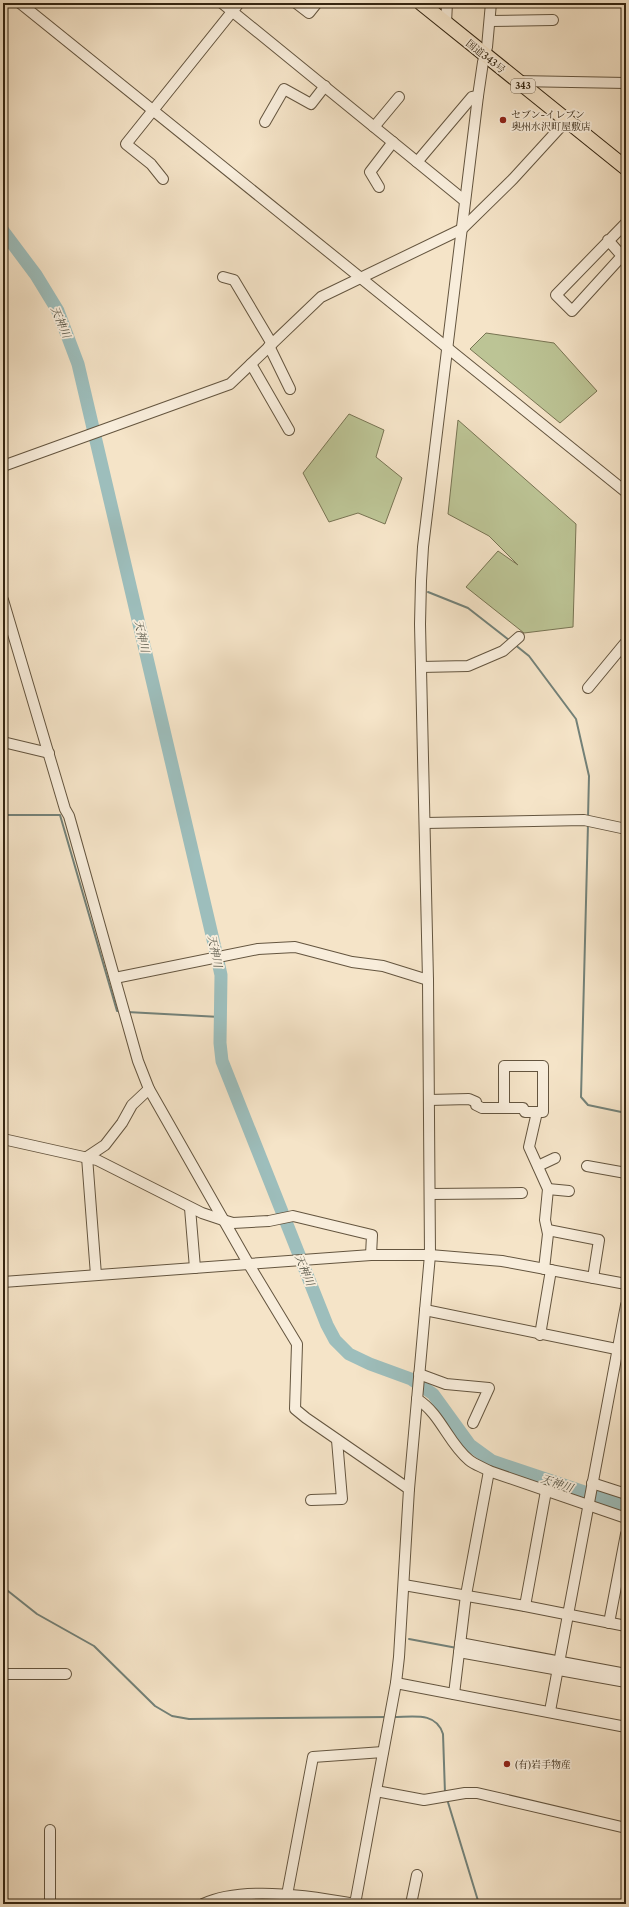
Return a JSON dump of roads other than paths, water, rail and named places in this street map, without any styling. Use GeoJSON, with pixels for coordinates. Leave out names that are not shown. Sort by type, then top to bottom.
{"type":"FeatureCollection","features":[{"type":"Feature","properties":{"kind":"highway","name":"国道343号"},"geometry":{"type":"LineString","coordinates":[[421,3],[626,168]]}},
{"type":"Feature","properties":{"kind":"street"},"geometry":{"type":"LineString","coordinates":[[20,3],[626,492]]}},
{"type":"Feature","properties":{"kind":"street"},"geometry":{"type":"LineString","coordinates":[[222,3],[465,201]]}},
{"type":"Feature","properties":{"kind":"street"},"geometry":{"type":"LineString","coordinates":[[164,179],[151,164],[126,144],[239,3]]}},
{"type":"Feature","properties":{"kind":"street"},"geometry":{"type":"LineString","coordinates":[[296,3],[309,13],[317,3]]}},
{"type":"Feature","properties":{"kind":"street"},"geometry":{"type":"LineString","coordinates":[[446,23],[447,3]]}},
{"type":"Feature","properties":{"kind":"street"},"geometry":{"type":"LineString","coordinates":[[203,1904],[224,1896],[287,1895],[355,1904],[396,1683],[416,1399],[430,1255],[428,980],[420,602],[423,546],[478,96],[485,55],[488,47],[491,3]]}},
{"type":"Feature","properties":{"kind":"street"},"geometry":{"type":"LineString","coordinates":[[490,20],[553,20]]}},
{"type":"Feature","properties":{"kind":"street"},"geometry":{"type":"LineString","coordinates":[[517,81],[626,83]]}},
{"type":"Feature","properties":{"kind":"street"},"geometry":{"type":"LineString","coordinates":[[265,122],[284,89],[311,104],[325,86]]}},
{"type":"Feature","properties":{"kind":"street"},"geometry":{"type":"LineString","coordinates":[[417,162],[472,97],[478,96]]}},
{"type":"Feature","properties":{"kind":"street"},"geometry":{"type":"LineString","coordinates":[[374,127],[399,97]]}},
{"type":"Feature","properties":{"kind":"street"},"geometry":{"type":"LineString","coordinates":[[3,466],[230,384],[321,297],[462,228],[513,179],[566,121]]}},
{"type":"Feature","properties":{"kind":"street"},"geometry":{"type":"LineString","coordinates":[[379,187],[370,172],[393,142]]}},
{"type":"Feature","properties":{"kind":"street"},"geometry":{"type":"LineString","coordinates":[[608,240],[622,256],[572,311],[556,295],[608,240],[626,223]]}},
{"type":"Feature","properties":{"kind":"street"},"geometry":{"type":"LineString","coordinates":[[223,277],[234,280],[270,345],[290,389]]}},
{"type":"Feature","properties":{"kind":"street"},"geometry":{"type":"LineString","coordinates":[[251,364],[289,430]]}},
{"type":"Feature","properties":{"kind":"street"},"geometry":{"type":"LineString","coordinates":[[3,600],[69,816],[138,1061],[149,1089],[223,1220],[297,1344],[295,1409],[337,1440],[409,1489]]}},
{"type":"Feature","properties":{"kind":"street"},"geometry":{"type":"LineString","coordinates":[[421,668],[468,666],[503,651],[519,637]]}},
{"type":"Feature","properties":{"kind":"street"},"geometry":{"type":"LineString","coordinates":[[588,688],[626,643]]}},
{"type":"Feature","properties":{"kind":"street"},"geometry":{"type":"LineString","coordinates":[[3,742],[49,753]]}},
{"type":"Feature","properties":{"kind":"street"},"geometry":{"type":"LineString","coordinates":[[425,823],[588,821],[626,829]]}},
{"type":"Feature","properties":{"kind":"street"},"geometry":{"type":"LineString","coordinates":[[115,978],[258,949],[295,947],[352,962],[383,966],[428,980]]}},
{"type":"Feature","properties":{"kind":"street"},"geometry":{"type":"LineString","coordinates":[[429,1100],[469,1099],[476,1102],[476,1105],[482,1108],[504,1108],[523,1108],[525,1112],[544,1112],[544,1066],[504,1066],[504,1108]]}},
{"type":"Feature","properties":{"kind":"street"},"geometry":{"type":"LineString","coordinates":[[87,1157],[105,1144],[122,1123],[132,1105],[149,1089]]}},
{"type":"Feature","properties":{"kind":"street"},"geometry":{"type":"LineString","coordinates":[[537,1112],[529,1148],[548,1188],[546,1220],[548,1230],[548,1270],[540,1335]]}},
{"type":"Feature","properties":{"kind":"street"},"geometry":{"type":"LineString","coordinates":[[3,1138],[87,1157],[125,1173],[190,1208],[233,1223],[269,1221],[293,1216],[372,1235],[371,1255]]}},
{"type":"Feature","properties":{"kind":"street"},"geometry":{"type":"LineString","coordinates":[[87,1157],[96,1275]]}},
{"type":"Feature","properties":{"kind":"street"},"geometry":{"type":"LineString","coordinates":[[538,1166],[555,1158]]}},
{"type":"Feature","properties":{"kind":"street"},"geometry":{"type":"LineString","coordinates":[[587,1166],[626,1173]]}},
{"type":"Feature","properties":{"kind":"street"},"geometry":{"type":"LineString","coordinates":[[548,1188],[569,1191]]}},
{"type":"Feature","properties":{"kind":"street"},"geometry":{"type":"LineString","coordinates":[[430,1194],[522,1193]]}},
{"type":"Feature","properties":{"kind":"street"},"geometry":{"type":"LineString","coordinates":[[190,1208],[195,1268]]}},
{"type":"Feature","properties":{"kind":"street"},"geometry":{"type":"LineString","coordinates":[[548,1230],[600,1240],[593,1278]]}},
{"type":"Feature","properties":{"kind":"street"},"geometry":{"type":"LineString","coordinates":[[3,1282],[371,1255],[430,1255],[502,1261],[626,1284]]}},
{"type":"Feature","properties":{"kind":"street"},"geometry":{"type":"LineString","coordinates":[[550,1711],[592,1483],[622,1350],[626,1305]]}},
{"type":"Feature","properties":{"kind":"street"},"geometry":{"type":"LineString","coordinates":[[425,1310],[540,1335],[622,1350]]}},
{"type":"Feature","properties":{"kind":"street"},"geometry":{"type":"LineString","coordinates":[[419,1374],[446,1384],[461,1387],[489,1388],[473,1423]]}},
{"type":"Feature","properties":{"kind":"street"},"geometry":{"type":"LineString","coordinates":[[416,1399],[427,1406],[434,1413],[454,1442],[469,1460],[489,1471],[626,1518]]}},
{"type":"Feature","properties":{"kind":"street"},"geometry":{"type":"LineString","coordinates":[[311,1500],[342,1499],[337,1440]]}},
{"type":"Feature","properties":{"kind":"street"},"geometry":{"type":"LineString","coordinates":[[454,1694],[466,1596],[489,1471]]}},
{"type":"Feature","properties":{"kind":"street"},"geometry":{"type":"LineString","coordinates":[[592,1483],[626,1494]]}},
{"type":"Feature","properties":{"kind":"street"},"geometry":{"type":"LineString","coordinates":[[525,1606],[546,1491]]}},
{"type":"Feature","properties":{"kind":"street"},"geometry":{"type":"LineString","coordinates":[[609,1623],[626,1534]]}},
{"type":"Feature","properties":{"kind":"street"},"geometry":{"type":"LineString","coordinates":[[404,1585],[525,1606],[626,1626]]}},
{"type":"Feature","properties":{"kind":"street"},"geometry":{"type":"LineString","coordinates":[[460,1648],[558,1666],[626,1682]]}},
{"type":"Feature","properties":{"kind":"street"},"geometry":{"type":"LineString","coordinates":[[558,1666],[626,1674]]}},
{"type":"Feature","properties":{"kind":"street"},"geometry":{"type":"LineString","coordinates":[[3,1674],[66,1674]]}},
{"type":"Feature","properties":{"kind":"street"},"geometry":{"type":"LineString","coordinates":[[396,1683],[550,1711],[626,1727]]}},
{"type":"Feature","properties":{"kind":"street"},"geometry":{"type":"LineString","coordinates":[[287,1895],[313,1758],[383,1752]]}},
{"type":"Feature","properties":{"kind":"street"},"geometry":{"type":"LineString","coordinates":[[376,1791],[424,1800],[477,1792],[626,1828]]}},
{"type":"Feature","properties":{"kind":"street"},"geometry":{"type":"LineString","coordinates":[[50,1830],[50,1904]]}},
{"type":"Feature","properties":{"kind":"street"},"geometry":{"type":"LineString","coordinates":[[411,1904],[416,1875]]}},
{"type":"Feature","properties":{"kind":"waterway","name":"天神川"},"geometry":{"type":"LineString","coordinates":[[3,231],[36,275],[58,311],[78,364],[221,975],[220,1043],[222,1061],[327,1325],[335,1340],[349,1354],[370,1364],[411,1379],[433,1394],[470,1445],[492,1461],[626,1506]]}},
{"type":"Feature","properties":{"kind":"waterway"},"geometry":{"type":"LineString","coordinates":[[428,592],[468,608],[509,640]]}},
{"type":"Feature","properties":{"kind":"waterway"},"geometry":{"type":"LineString","coordinates":[[514,644],[529,656],[576,719],[589,776],[588,818]]}},
{"type":"Feature","properties":{"kind":"waterway"},"geometry":{"type":"LineString","coordinates":[[3,815],[60,815],[117,1011],[121,1011]]}},
{"type":"Feature","properties":{"kind":"waterway"},"geometry":{"type":"LineString","coordinates":[[588,824],[581,1097],[588,1105],[626,1113]]}},
{"type":"Feature","properties":{"kind":"waterway"},"geometry":{"type":"LineString","coordinates":[[127,1012],[220,1017]]}},
{"type":"Feature","properties":{"kind":"waterway"},"geometry":{"type":"LineString","coordinates":[[3,1587],[37,1614],[94,1646],[155,1706],[172,1716],[189,1719],[387,1717]]}},
{"type":"Feature","properties":{"kind":"waterway"},"geometry":{"type":"LineString","coordinates":[[409,1639],[457,1648]]}},
{"type":"Feature","properties":{"kind":"waterway"},"geometry":{"type":"LineString","coordinates":[[393,1717],[422,1717],[435,1722],[440,1727],[443,1734],[445,1793]]}},
{"type":"Feature","properties":{"kind":"waterway"},"geometry":{"type":"LineString","coordinates":[[447,1799],[479,1904]]}},
{"type":"Feature","properties":{"kind":"place","name":"セブン-イレブン 奥州水沢町屋敷店"},"geometry":{"type":"Point","coordinates":[503,120]}},
{"type":"Feature","properties":{"kind":"place","name":"(有)岩手物産"},"geometry":{"type":"Point","coordinates":[507,1764]}}]}
